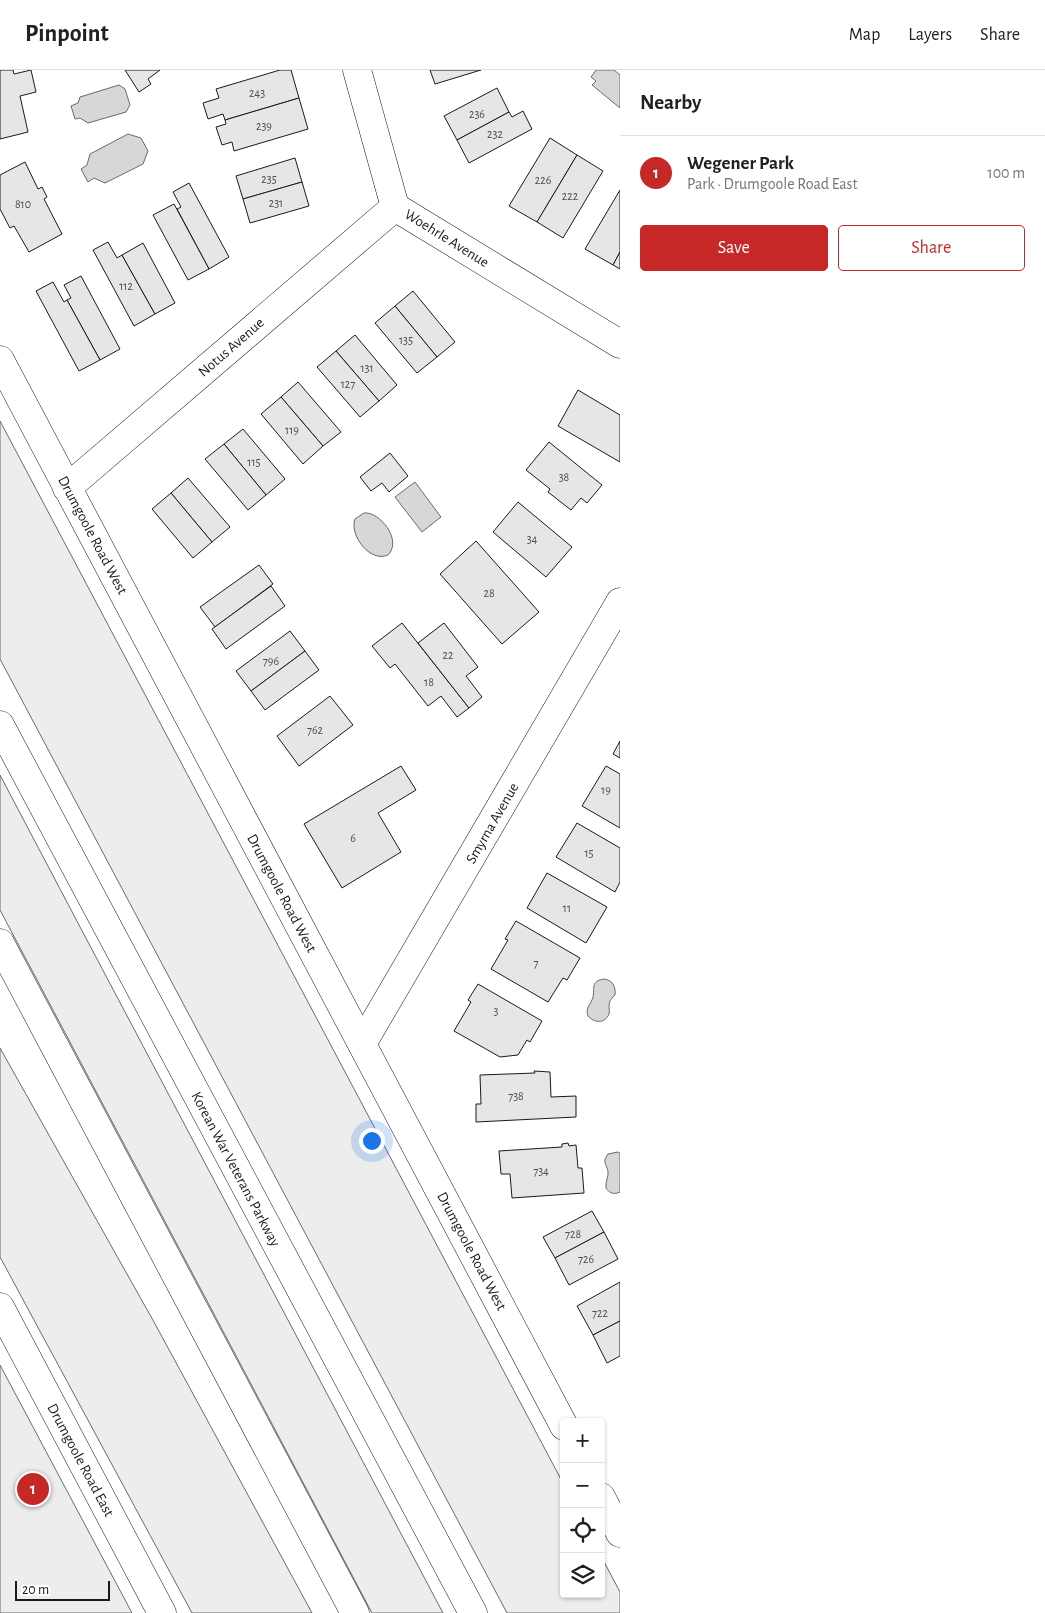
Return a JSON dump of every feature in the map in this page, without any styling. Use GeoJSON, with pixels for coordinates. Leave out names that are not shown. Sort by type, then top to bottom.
{"type":"FeatureCollection","features":[{"type":"Feature","properties":{"kind":"main road","name":"Woehrle Avenue"},"geometry":{"type":"LineString","coordinates":[[357,70],[395,206],[620,344]]}},
{"type":"Feature","properties":{"kind":"main road","name":"Notus Avenue"},"geometry":{"type":"LineString","coordinates":[[67,488],[395,206]]}},
{"type":"Feature","properties":{"kind":"main road","name":"Drumgoole Road West"},"geometry":{"type":"LineString","coordinates":[[0,360],[560,1418]]}},
{"type":"Feature","properties":{"kind":"main road","name":"Smyrna Avenue"},"geometry":{"type":"LineString","coordinates":[[362,1044],[620,602]]}},
{"type":"Feature","properties":{"kind":"main road","name":"Korean War Veterans Parkway"},"geometry":{"type":"LineString","coordinates":[[0,725],[473,1613]]}},
{"type":"Feature","properties":{"kind":"main road"},"geometry":{"type":"LineString","coordinates":[[0,943],[355,1613]]}},
{"type":"Feature","properties":{"kind":"main road","name":"Drumgoole Road East"},"geometry":{"type":"LineString","coordinates":[[0,1308],[162,1613]]}},
{"type":"Feature","properties":{"kind":"main road"},"geometry":{"type":"LineString","coordinates":[[605,1505],[620,1533]]}},
{"type":"Feature","properties":{"kind":"shaded area"},"geometry":{"type":"Polygon","coordinates":[[[596,70],[614,70],[620,75],[620,108],[592,85],[596,81],[591,77],[596,70]]]}},
{"type":"Feature","properties":{"kind":"shaded area"},"geometry":{"type":"Polygon","coordinates":[[[119,85],[125,89],[130,105],[126,112],[88,123],[80,118],[75,119],[71,106],[78,103],[80,97],[119,85]]]}},
{"type":"Feature","properties":{"kind":"shaded area"},"geometry":{"type":"Polygon","coordinates":[[[128,134],[141,138],[148,151],[143,164],[105,183],[94,178],[88,182],[81,169],[87,165],[90,154],[128,134]]]}},
{"type":"Feature","properties":{"kind":"shaded area"},"geometry":{"type":"Polygon","coordinates":[[[0,421],[560,1477],[560,1598],[605,1598],[605,1564],[620,1592],[620,1613],[507,1613],[0,659],[0,421]]]}},
{"type":"Feature","properties":{"kind":"shaded area"},"geometry":{"type":"Polygon","coordinates":[[[415,482],[441,517],[422,532],[395,497],[415,482]]]}},
{"type":"Feature","properties":{"kind":"shaded area"},"geometry":{"type":"Polygon","coordinates":[[[364,513],[370,514],[382,521],[391,535],[392,549],[388,555],[374,555],[362,546],[358,540],[354,525],[355,519],[364,513]]]}},
{"type":"Feature","properties":{"kind":"shaded area"},"geometry":{"type":"Polygon","coordinates":[[[0,775],[443,1613],[372,1613],[0,910],[0,775]]]}},
{"type":"Feature","properties":{"kind":"shaded area"},"geometry":{"type":"Polygon","coordinates":[[[604,979],[613,984],[615,995],[609,1003],[609,1014],[605,1020],[596,1021],[588,1016],[587,1010],[593,997],[595,983],[604,979]]]}},
{"type":"Feature","properties":{"kind":"shaded area"},"geometry":{"type":"Polygon","coordinates":[[[0,1048],[154,1322],[312,1613],[192,1613],[0,1257],[0,1048]]]}},
{"type":"Feature","properties":{"kind":"shaded area"},"geometry":{"type":"Polygon","coordinates":[[[620,1153],[620,1192],[614,1193],[606,1188],[608,1173],[605,1161],[608,1154],[620,1153]]]}},
{"type":"Feature","properties":{"kind":"shaded area"},"geometry":{"type":"Polygon","coordinates":[[[0,1365],[132,1613],[0,1613],[0,1365]]]}},
{"type":"Feature","properties":{"kind":"building"},"geometry":{"type":"Polygon","coordinates":[[[0,70],[13,70],[14,74],[31,70],[36,92],[20,96],[28,132],[0,139],[0,70]]]}},
{"type":"Feature","properties":{"kind":"building"},"geometry":{"type":"Polygon","coordinates":[[[125,70],[160,70],[148,79],[151,84],[139,92],[125,70]]]}},
{"type":"Feature","properties":{"kind":"building"},"geometry":{"type":"Polygon","coordinates":[[[280,70],[291,70],[299,98],[225,120],[223,114],[208,119],[203,103],[219,98],[216,89],[280,70]]]}},
{"type":"Feature","properties":{"kind":"building"},"geometry":{"type":"Polygon","coordinates":[[[430,70],[481,70],[435,84],[430,70]]]}},
{"type":"Feature","properties":{"kind":"building"},"geometry":{"type":"Polygon","coordinates":[[[497,88],[509,112],[457,140],[444,116],[497,88]]]}},
{"type":"Feature","properties":{"kind":"building"},"geometry":{"type":"Polygon","coordinates":[[[299,98],[308,129],[234,151],[232,142],[222,145],[216,127],[226,124],[225,120],[299,98]]]}},
{"type":"Feature","properties":{"kind":"building"},"geometry":{"type":"Polygon","coordinates":[[[523,111],[532,129],[469,163],[457,140],[509,112],[512,117],[523,111]]]}},
{"type":"Feature","properties":{"kind":"building"},"geometry":{"type":"Polygon","coordinates":[[[550,138],[577,155],[537,222],[509,206],[550,138]]]}},
{"type":"Feature","properties":{"kind":"building"},"geometry":{"type":"Polygon","coordinates":[[[577,155],[603,171],[563,238],[537,222],[577,155]]]}},
{"type":"Feature","properties":{"kind":"building"},"geometry":{"type":"Polygon","coordinates":[[[295,158],[302,182],[243,199],[236,176],[295,158]]]}},
{"type":"Feature","properties":{"kind":"building"},"geometry":{"type":"Polygon","coordinates":[[[25,162],[38,189],[42,187],[47,197],[44,199],[62,234],[29,252],[14,226],[10,228],[0,209],[0,175],[25,162]]]}},
{"type":"Feature","properties":{"kind":"building"},"geometry":{"type":"Polygon","coordinates":[[[302,182],[309,206],[250,223],[243,199],[302,182]]]}},
{"type":"Feature","properties":{"kind":"building"},"geometry":{"type":"Polygon","coordinates":[[[189,183],[229,257],[209,269],[177,209],[181,207],[173,192],[189,183]]]}},
{"type":"Feature","properties":{"kind":"building"},"geometry":{"type":"Polygon","coordinates":[[[620,190],[620,252],[613,265],[585,249],[620,190]]]}},
{"type":"Feature","properties":{"kind":"building"},"geometry":{"type":"Polygon","coordinates":[[[174,204],[209,269],[188,280],[153,215],[174,204]]]}},
{"type":"Feature","properties":{"kind":"building"},"geometry":{"type":"Polygon","coordinates":[[[108,242],[117,258],[122,255],[155,314],[134,326],[93,250],[108,242]]]}},
{"type":"Feature","properties":{"kind":"building"},"geometry":{"type":"Polygon","coordinates":[[[143,243],[175,303],[155,314],[122,255],[143,243]]]}},
{"type":"Feature","properties":{"kind":"building"},"geometry":{"type":"Polygon","coordinates":[[[620,252],[620,269],[613,265],[620,252]]]}},
{"type":"Feature","properties":{"kind":"building"},"geometry":{"type":"Polygon","coordinates":[[[81,276],[120,349],[100,360],[67,300],[71,298],[64,285],[81,276]]]}},
{"type":"Feature","properties":{"kind":"building"},"geometry":{"type":"Polygon","coordinates":[[[53,282],[64,302],[67,300],[100,360],[79,371],[36,291],[53,282]]]}},
{"type":"Feature","properties":{"kind":"building"},"geometry":{"type":"Polygon","coordinates":[[[413,291],[455,342],[437,357],[395,306],[413,291]]]}},
{"type":"Feature","properties":{"kind":"building"},"geometry":{"type":"Polygon","coordinates":[[[395,306],[437,357],[417,373],[375,323],[395,306]]]}},
{"type":"Feature","properties":{"kind":"building"},"geometry":{"type":"Polygon","coordinates":[[[355,335],[397,385],[379,401],[336,351],[355,335]]]}},
{"type":"Feature","properties":{"kind":"building"},"geometry":{"type":"Polygon","coordinates":[[[336,351],[379,401],[360,417],[317,367],[336,351]]]}},
{"type":"Feature","properties":{"kind":"building"},"geometry":{"type":"Polygon","coordinates":[[[298,382],[341,432],[323,446],[281,397],[298,382]]]}},
{"type":"Feature","properties":{"kind":"building"},"geometry":{"type":"Polygon","coordinates":[[[578,390],[620,415],[620,462],[558,426],[578,390]]]}},
{"type":"Feature","properties":{"kind":"building"},"geometry":{"type":"Polygon","coordinates":[[[281,397],[323,446],[303,464],[261,414],[281,397]]]}},
{"type":"Feature","properties":{"kind":"building"},"geometry":{"type":"Polygon","coordinates":[[[243,429],[285,479],[266,495],[224,444],[243,429]]]}},
{"type":"Feature","properties":{"kind":"building"},"geometry":{"type":"Polygon","coordinates":[[[549,442],[602,485],[587,503],[581,498],[571,510],[548,492],[550,489],[526,470],[549,442]]]}},
{"type":"Feature","properties":{"kind":"building"},"geometry":{"type":"Polygon","coordinates":[[[224,444],[266,495],[248,510],[205,459],[224,444]]]}},
{"type":"Feature","properties":{"kind":"building"},"geometry":{"type":"Polygon","coordinates":[[[390,453],[408,476],[389,492],[382,483],[371,491],[360,477],[390,453]]]}},
{"type":"Feature","properties":{"kind":"building"},"geometry":{"type":"Polygon","coordinates":[[[188,478],[230,527],[212,542],[171,493],[188,478]]]}},
{"type":"Feature","properties":{"kind":"building"},"geometry":{"type":"Polygon","coordinates":[[[171,493],[212,542],[193,558],[152,509],[171,493]]]}},
{"type":"Feature","properties":{"kind":"building"},"geometry":{"type":"Polygon","coordinates":[[[518,502],[572,547],[546,577],[493,532],[518,502]]]}},
{"type":"Feature","properties":{"kind":"building"},"geometry":{"type":"Polygon","coordinates":[[[476,541],[539,612],[502,644],[440,574],[476,541]]]}},
{"type":"Feature","properties":{"kind":"building"},"geometry":{"type":"Polygon","coordinates":[[[259,565],[273,584],[215,627],[200,607],[259,565]]]}},
{"type":"Feature","properties":{"kind":"building"},"geometry":{"type":"Polygon","coordinates":[[[271,586],[285,606],[226,649],[212,629],[271,586]]]}},
{"type":"Feature","properties":{"kind":"building"},"geometry":{"type":"Polygon","coordinates":[[[402,623],[469,708],[457,717],[441,696],[428,706],[395,664],[390,668],[372,646],[402,623]]]}},
{"type":"Feature","properties":{"kind":"building"},"geometry":{"type":"Polygon","coordinates":[[[444,623],[478,667],[466,676],[482,697],[469,708],[418,643],[444,623]]]}},
{"type":"Feature","properties":{"kind":"building"},"geometry":{"type":"Polygon","coordinates":[[[290,631],[305,651],[251,691],[236,671],[290,631]]]}},
{"type":"Feature","properties":{"kind":"building"},"geometry":{"type":"Polygon","coordinates":[[[305,651],[319,670],[265,710],[251,691],[305,651]]]}},
{"type":"Feature","properties":{"kind":"building"},"geometry":{"type":"Polygon","coordinates":[[[330,696],[353,725],[299,766],[277,736],[330,696]]]}},
{"type":"Feature","properties":{"kind":"building"},"geometry":{"type":"Polygon","coordinates":[[[620,741],[620,758],[613,754],[620,741]]]}},
{"type":"Feature","properties":{"kind":"building"},"geometry":{"type":"Polygon","coordinates":[[[401,766],[416,790],[378,813],[401,852],[342,888],[304,824],[401,766]]]}},
{"type":"Feature","properties":{"kind":"building"},"geometry":{"type":"Polygon","coordinates":[[[606,766],[620,774],[620,828],[582,806],[606,766]]]}},
{"type":"Feature","properties":{"kind":"building"},"geometry":{"type":"Polygon","coordinates":[[[577,823],[620,848],[620,882],[615,892],[556,857],[577,823]]]}},
{"type":"Feature","properties":{"kind":"building"},"geometry":{"type":"Polygon","coordinates":[[[547,873],[607,907],[586,943],[527,908],[547,873]]]}},
{"type":"Feature","properties":{"kind":"building"},"geometry":{"type":"Polygon","coordinates":[[[516,921],[580,958],[567,980],[563,978],[548,1002],[491,969],[508,940],[505,939],[516,921]]]}},
{"type":"Feature","properties":{"kind":"building"},"geometry":{"type":"Polygon","coordinates":[[[478,984],[542,1021],[530,1042],[527,1040],[518,1055],[500,1057],[454,1031],[471,1002],[468,1000],[478,984]]]}},
{"type":"Feature","properties":{"kind":"building"},"geometry":{"type":"Polygon","coordinates":[[[534,1071],[550,1072],[551,1097],[576,1096],[576,1117],[476,1122],[476,1104],[481,1104],[480,1075],[535,1073],[534,1071]]]}},
{"type":"Feature","properties":{"kind":"building"},"geometry":{"type":"Polygon","coordinates":[[[568,1143],[569,1146],[576,1145],[578,1168],[582,1168],[584,1193],[512,1198],[510,1174],[501,1174],[499,1151],[562,1147],[562,1144],[568,1143]]]}},
{"type":"Feature","properties":{"kind":"building"},"geometry":{"type":"Polygon","coordinates":[[[592,1211],[604,1232],[555,1258],[543,1237],[592,1211]]]}},
{"type":"Feature","properties":{"kind":"building"},"geometry":{"type":"Polygon","coordinates":[[[604,1232],[618,1259],[569,1285],[555,1258],[604,1232]]]}},
{"type":"Feature","properties":{"kind":"building"},"geometry":{"type":"Polygon","coordinates":[[[620,1282],[620,1321],[593,1335],[577,1306],[620,1282]]]}},
{"type":"Feature","properties":{"kind":"building"},"geometry":{"type":"Polygon","coordinates":[[[620,1321],[620,1356],[607,1363],[593,1335],[620,1321]]]}},
{"type":"Feature","properties":{"kind":"place","name":"Wegener Park"},"geometry":{"type":"Point","coordinates":[33,1489]}}]}
